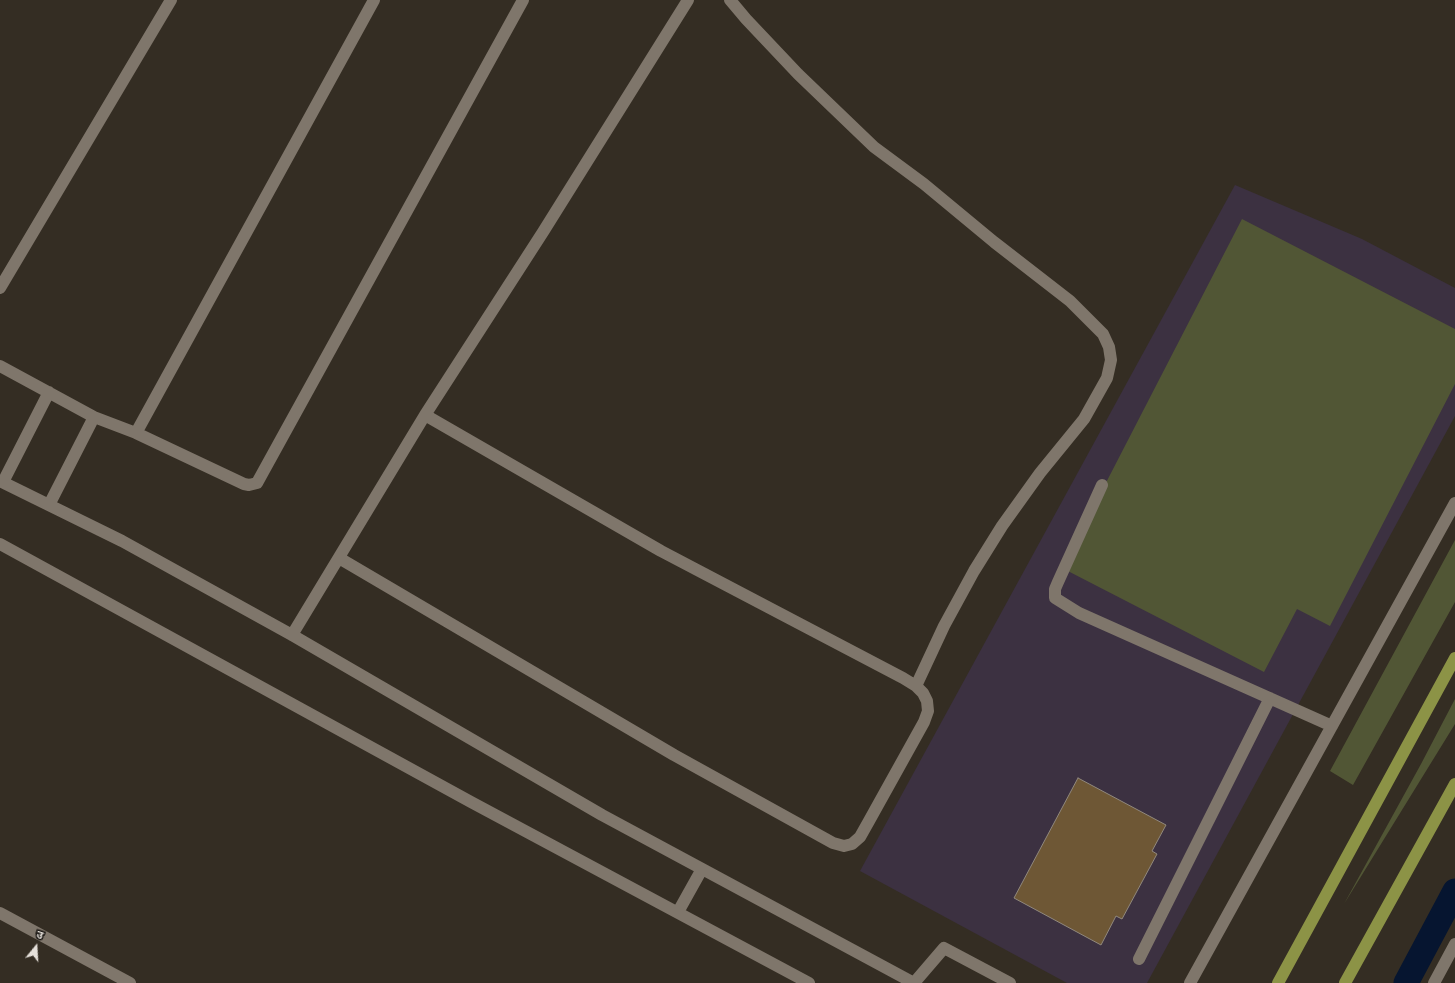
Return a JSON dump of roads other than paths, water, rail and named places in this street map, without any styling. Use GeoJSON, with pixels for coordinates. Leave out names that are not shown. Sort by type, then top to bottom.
{"type":"FeatureCollection","features":[{"type":"Feature","properties":{"kind":"main road"},"geometry":{"type":"LineString","coordinates":[[1278,983],[1455,658]]}},
{"type":"Feature","properties":{"kind":"main road"},"geometry":{"type":"LineString","coordinates":[[1345,983],[1455,784]]}},
{"type":"Feature","properties":{"kind":"street"},"geometry":{"type":"LineString","coordinates":[[0,288],[171,0]]}},
{"type":"Feature","properties":{"kind":"street"},"geometry":{"type":"LineString","coordinates":[[136,433],[374,0]]}},
{"type":"Feature","properties":{"kind":"street"},"geometry":{"type":"LineString","coordinates":[[0,366],[94,417],[136,433],[244,484],[249,485],[257,482],[523,0]]}},
{"type":"Feature","properties":{"kind":"street"},"geometry":{"type":"LineString","coordinates":[[292,635],[425,415],[547,226],[688,0]]}},
{"type":"Feature","properties":{"kind":"street"},"geometry":{"type":"LineString","coordinates":[[730,0],[798,74],[874,147],[924,184],[1070,302],[1103,334],[1110,347],[1112,360],[1108,378],[1080,425],[1040,473],[1002,526],[974,571],[944,626],[916,686]]}},
{"type":"Feature","properties":{"kind":"street"},"geometry":{"type":"LineString","coordinates":[[49,392],[1,482],[122,541],[292,635],[595,811],[914,983],[944,948],[1010,983]]}},
{"type":"Feature","properties":{"kind":"street"},"geometry":{"type":"LineString","coordinates":[[339,558],[674,755],[833,843],[844,846],[852,844],[860,837],[870,822],[924,722],[928,711],[927,702],[923,693],[916,686],[662,551],[425,415]]}},
{"type":"Feature","properties":{"kind":"street"},"geometry":{"type":"LineString","coordinates":[[50,505],[94,417]]}},
{"type":"Feature","properties":{"kind":"street"},"geometry":{"type":"LineString","coordinates":[[1102,485],[1055,589],[1055,598],[1079,613],[1332,726]]}},
{"type":"Feature","properties":{"kind":"street"},"geometry":{"type":"LineString","coordinates":[[1190,983],[1455,503]]}},
{"type":"Feature","properties":{"kind":"street"},"geometry":{"type":"LineString","coordinates":[[0,544],[472,802],[809,983]]}},
{"type":"Feature","properties":{"kind":"street"},"geometry":{"type":"LineString","coordinates":[[1139,959],[1270,698]]}},
{"type":"Feature","properties":{"kind":"street"},"geometry":{"type":"LineString","coordinates":[[678,912],[702,869]]}},
{"type":"Feature","properties":{"kind":"street"},"geometry":{"type":"LineString","coordinates":[[0,913],[130,983]]}},
{"type":"Feature","properties":{"kind":"street"},"geometry":{"type":"LineString","coordinates":[[1434,983],[1455,944]]}},
{"type":"Feature","properties":{"kind":"waterway"},"geometry":{"type":"LineString","coordinates":[[1406,983],[1455,891]]}}]}
